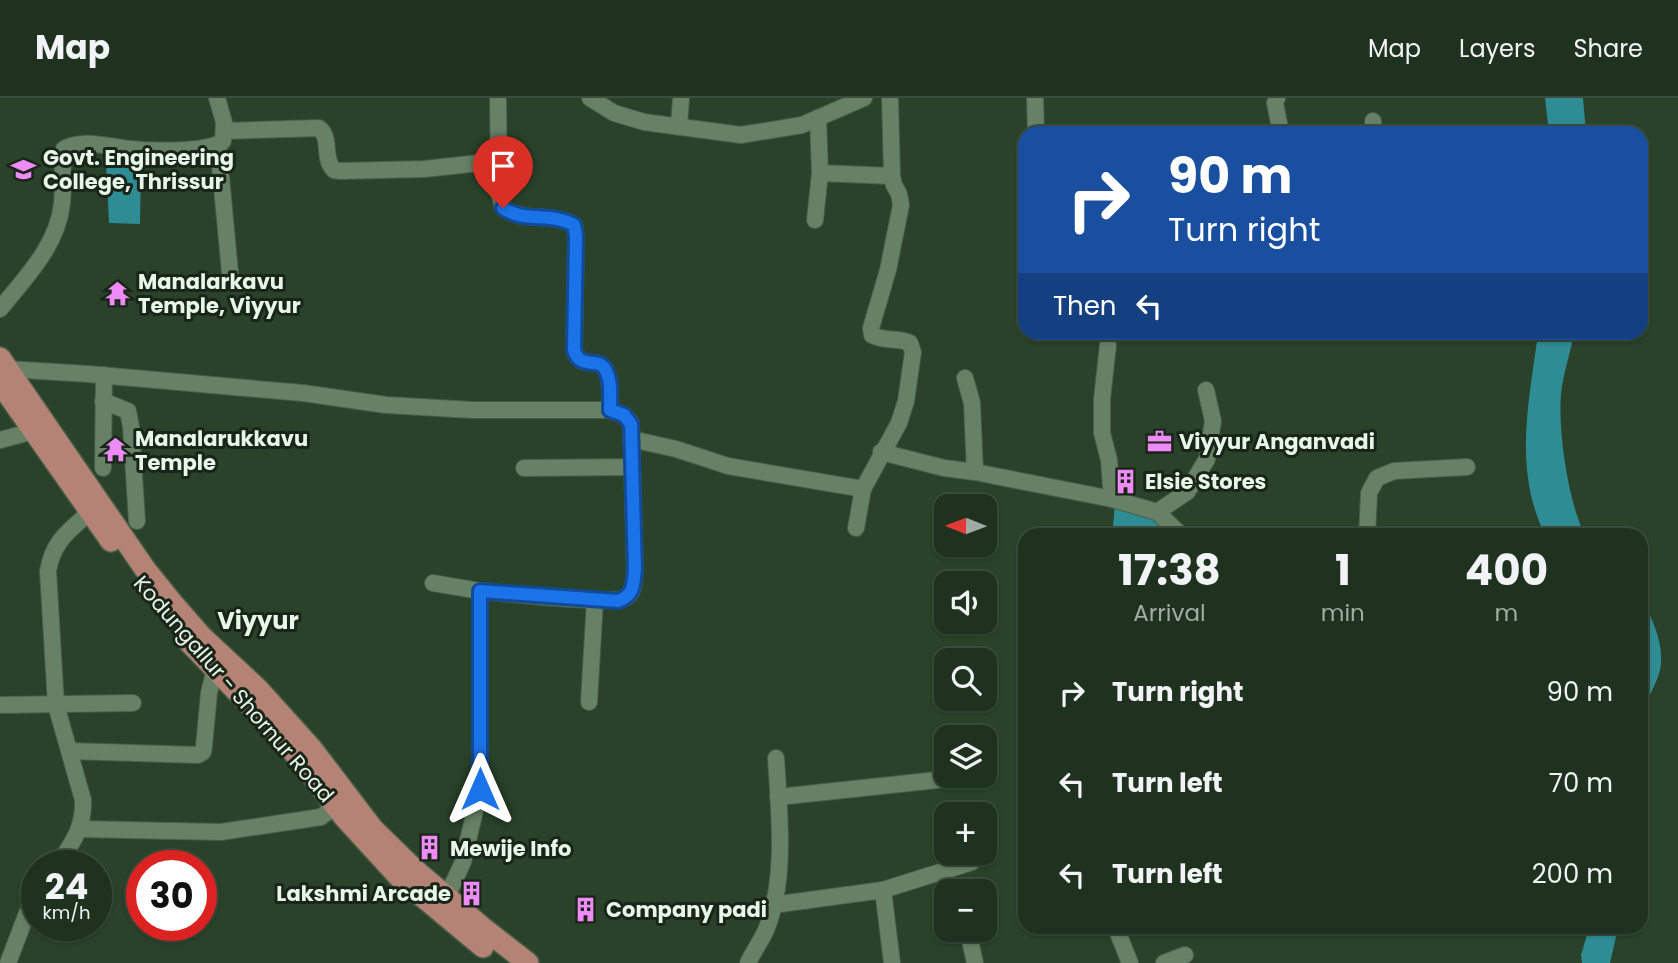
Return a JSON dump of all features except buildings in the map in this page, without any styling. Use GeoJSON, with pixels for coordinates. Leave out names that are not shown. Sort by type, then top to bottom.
{"type":"FeatureCollection","features":[{"type":"Feature","properties":{"kind":"main road","name":"Kodungallur - Shornur Road"},"geometry":{"type":"LineString","coordinates":[[3,370],[34,431],[166,616],[285,741],[335,806],[399,877],[528,963]]}},
{"type":"Feature","properties":{"kind":"main road","name":"Kodungallur - Shornur Road"},"geometry":{"type":"LineString","coordinates":[[3,370],[145,569],[174,605],[202,636],[258,689],[312,749],[373,829],[414,869],[443,905],[504,963]]}},
{"type":"Feature","properties":{"kind":"street"},"geometry":{"type":"LineString","coordinates":[[217,98],[231,283]]}},
{"type":"Feature","properties":{"kind":"street"},"geometry":{"type":"LineString","coordinates":[[498,98],[499,193],[503,208],[513,215],[564,219],[574,225],[574,350],[577,359],[600,364],[606,370],[610,385],[610,410]]}},
{"type":"Feature","properties":{"kind":"street"},"geometry":{"type":"LineString","coordinates":[[590,98],[614,113],[644,122],[741,135],[802,125],[864,98]]}},
{"type":"Feature","properties":{"kind":"street"},"geometry":{"type":"LineString","coordinates":[[679,127],[681,98]]}},
{"type":"Feature","properties":{"kind":"street"},"geometry":{"type":"LineString","coordinates":[[856,528],[863,489],[899,423],[906,401],[913,352],[910,343],[904,340],[878,339],[872,335],[871,328],[888,270],[901,205],[900,194],[892,176],[890,98]]}},
{"type":"Feature","properties":{"kind":"street"},"geometry":{"type":"LineString","coordinates":[[1035,98],[1036,126]]}},
{"type":"Feature","properties":{"kind":"street"},"geometry":{"type":"LineString","coordinates":[[1277,98],[1275,103],[1280,126]]}},
{"type":"Feature","properties":{"kind":"street"},"geometry":{"type":"LineString","coordinates":[[815,220],[820,173],[818,118]]}},
{"type":"Feature","properties":{"kind":"street"},"geometry":{"type":"LineString","coordinates":[[0,309],[40,261],[56,230],[62,203],[64,149],[74,144],[135,150],[186,149],[221,138],[319,128],[325,134],[328,163],[334,170],[424,169],[498,161]]}},
{"type":"Feature","properties":{"kind":"street"},"geometry":{"type":"LineString","coordinates":[[820,173],[892,176]]}},
{"type":"Feature","properties":{"kind":"street"},"geometry":{"type":"LineString","coordinates":[[1108,345],[1102,399],[1102,433],[1109,460],[1112,499]]}},
{"type":"Feature","properties":{"kind":"street"},"geometry":{"type":"LineString","coordinates":[[3,370],[104,375],[303,393],[386,405],[472,410],[610,410],[624,415],[631,424],[635,569],[633,590],[627,598],[618,601],[595,600],[480,591],[433,583]]}},
{"type":"Feature","properties":{"kind":"street"},"geometry":{"type":"LineString","coordinates":[[103,468],[104,375]]}},
{"type":"Feature","properties":{"kind":"street"},"geometry":{"type":"LineString","coordinates":[[965,377],[972,403],[975,472]]}},
{"type":"Feature","properties":{"kind":"street"},"geometry":{"type":"LineString","coordinates":[[1157,512],[1186,492],[1208,459],[1213,421],[1206,390]]}},
{"type":"Feature","properties":{"kind":"street"},"geometry":{"type":"LineString","coordinates":[[103,401],[128,411],[137,521]]}},
{"type":"Feature","properties":{"kind":"street"},"geometry":{"type":"LineString","coordinates":[[0,440],[34,431]]}},
{"type":"Feature","properties":{"kind":"street"},"geometry":{"type":"LineString","coordinates":[[631,439],[676,449],[728,466],[863,489]]}},
{"type":"Feature","properties":{"kind":"street"},"geometry":{"type":"LineString","coordinates":[[881,452],[944,468],[1112,499],[1157,512],[1174,528]]}},
{"type":"Feature","properties":{"kind":"street"},"geometry":{"type":"LineString","coordinates":[[524,468],[632,467]]}},
{"type":"Feature","properties":{"kind":"street"},"geometry":{"type":"LineString","coordinates":[[1367,528],[1369,494],[1377,478],[1394,471],[1467,467]]}},
{"type":"Feature","properties":{"kind":"street"},"geometry":{"type":"LineString","coordinates":[[67,850],[80,829],[84,816],[83,800],[56,705],[48,571],[57,543],[90,512]]}},
{"type":"Feature","properties":{"kind":"street"},"geometry":{"type":"LineString","coordinates":[[443,905],[463,862],[480,789],[480,591]]}},
{"type":"Feature","properties":{"kind":"street"},"geometry":{"type":"LineString","coordinates":[[589,702],[595,600]]}},
{"type":"Feature","properties":{"kind":"street"},"geometry":{"type":"LineString","coordinates":[[70,751],[198,755],[204,746],[208,693],[215,669]]}},
{"type":"Feature","properties":{"kind":"street"},"geometry":{"type":"LineString","coordinates":[[0,705],[133,703]]}},
{"type":"Feature","properties":{"kind":"street"},"geometry":{"type":"LineString","coordinates":[[748,963],[766,929],[773,905],[781,847],[776,758]]}},
{"type":"Feature","properties":{"kind":"street"},"geometry":{"type":"LineString","coordinates":[[778,797],[934,780]]}},
{"type":"Feature","properties":{"kind":"street"},"geometry":{"type":"LineString","coordinates":[[80,829],[221,832],[321,817],[335,806]]}},
{"type":"Feature","properties":{"kind":"street"},"geometry":{"type":"LineString","coordinates":[[773,905],[883,890],[962,865]]}},
{"type":"Feature","properties":{"kind":"street"},"geometry":{"type":"LineString","coordinates":[[883,890],[892,963]]}},
{"type":"Feature","properties":{"kind":"street"},"geometry":{"type":"LineString","coordinates":[[8,963],[21,929]]}},
{"type":"Feature","properties":{"kind":"street"},"geometry":{"type":"LineString","coordinates":[[1118,934],[1130,963]]}},
{"type":"Feature","properties":{"kind":"street"},"geometry":{"type":"LineString","coordinates":[[970,942],[975,963]]}},
{"type":"Feature","properties":{"kind":"street"},"geometry":{"type":"LineString","coordinates":[[1164,963],[1185,955]]}},
{"type":"Feature","properties":{"kind":"water"},"geometry":{"type":"Polygon","coordinates":[[[1545,98],[1583,98],[1585,126],[1548,126],[1545,98]]]}},
{"type":"Feature","properties":{"kind":"water"},"geometry":{"type":"Polygon","coordinates":[[[106,160],[141,165],[140,224],[109,223],[106,160]]]}},
{"type":"Feature","properties":{"kind":"water"},"geometry":{"type":"Polygon","coordinates":[[[1537,340],[1572,340],[1562,386],[1562,441],[1573,503],[1582,528],[1542,528],[1535,510],[1526,461],[1528,410],[1537,340]]]}},
{"type":"Feature","properties":{"kind":"water"},"geometry":{"type":"Polygon","coordinates":[[[1115,504],[1153,516],[1168,528],[1113,528],[1115,504]]]}},
{"type":"Feature","properties":{"kind":"water"},"geometry":{"type":"Polygon","coordinates":[[[1648,612],[1661,653],[1660,670],[1648,699],[1648,612]]]}},
{"type":"Feature","properties":{"kind":"water"},"geometry":{"type":"Polygon","coordinates":[[[1587,934],[1617,934],[1610,963],[1582,963],[1581,955],[1587,934]]]}},
{"type":"Feature","properties":{"kind":"place","name":"Govt. Engineering College, Thrissur"},"geometry":{"type":"Point","coordinates":[23,169]}},
{"type":"Feature","properties":{"kind":"place","name":"Manalarkavu Temple, Viyyur"},"geometry":{"type":"Point","coordinates":[118,293]}},
{"type":"Feature","properties":{"kind":"place","name":"Viyyur Anganvadi"},"geometry":{"type":"Point","coordinates":[1159,441]}},
{"type":"Feature","properties":{"kind":"place","name":"Manalarukkavu Temple"},"geometry":{"type":"Point","coordinates":[115,450]}},
{"type":"Feature","properties":{"kind":"place","name":"Elsie Stores"},"geometry":{"type":"Point","coordinates":[1125,481]}},
{"type":"Feature","properties":{"kind":"place","name":"Mewije Info"},"geometry":{"type":"Point","coordinates":[430,848]}},
{"type":"Feature","properties":{"kind":"place","name":"Lakshmi Arcade"},"geometry":{"type":"Point","coordinates":[471,893]}},
{"type":"Feature","properties":{"kind":"place","name":"Company padi"},"geometry":{"type":"Point","coordinates":[586,909]}},
{"type":"Feature","properties":{"kind":"district","name":"Viyyur"},"geometry":{"type":"Point","coordinates":[258,620]}},
{"type":"Feature","properties":{"kind":"route"},"geometry":{"type":"LineString","coordinates":[[480,789],[480,591],[618,601],[627,598],[633,590],[635,569],[631,424],[624,415],[610,410],[610,385],[606,370],[600,364],[577,359],[574,350],[574,225],[564,219],[513,215],[503,208]]}}]}
